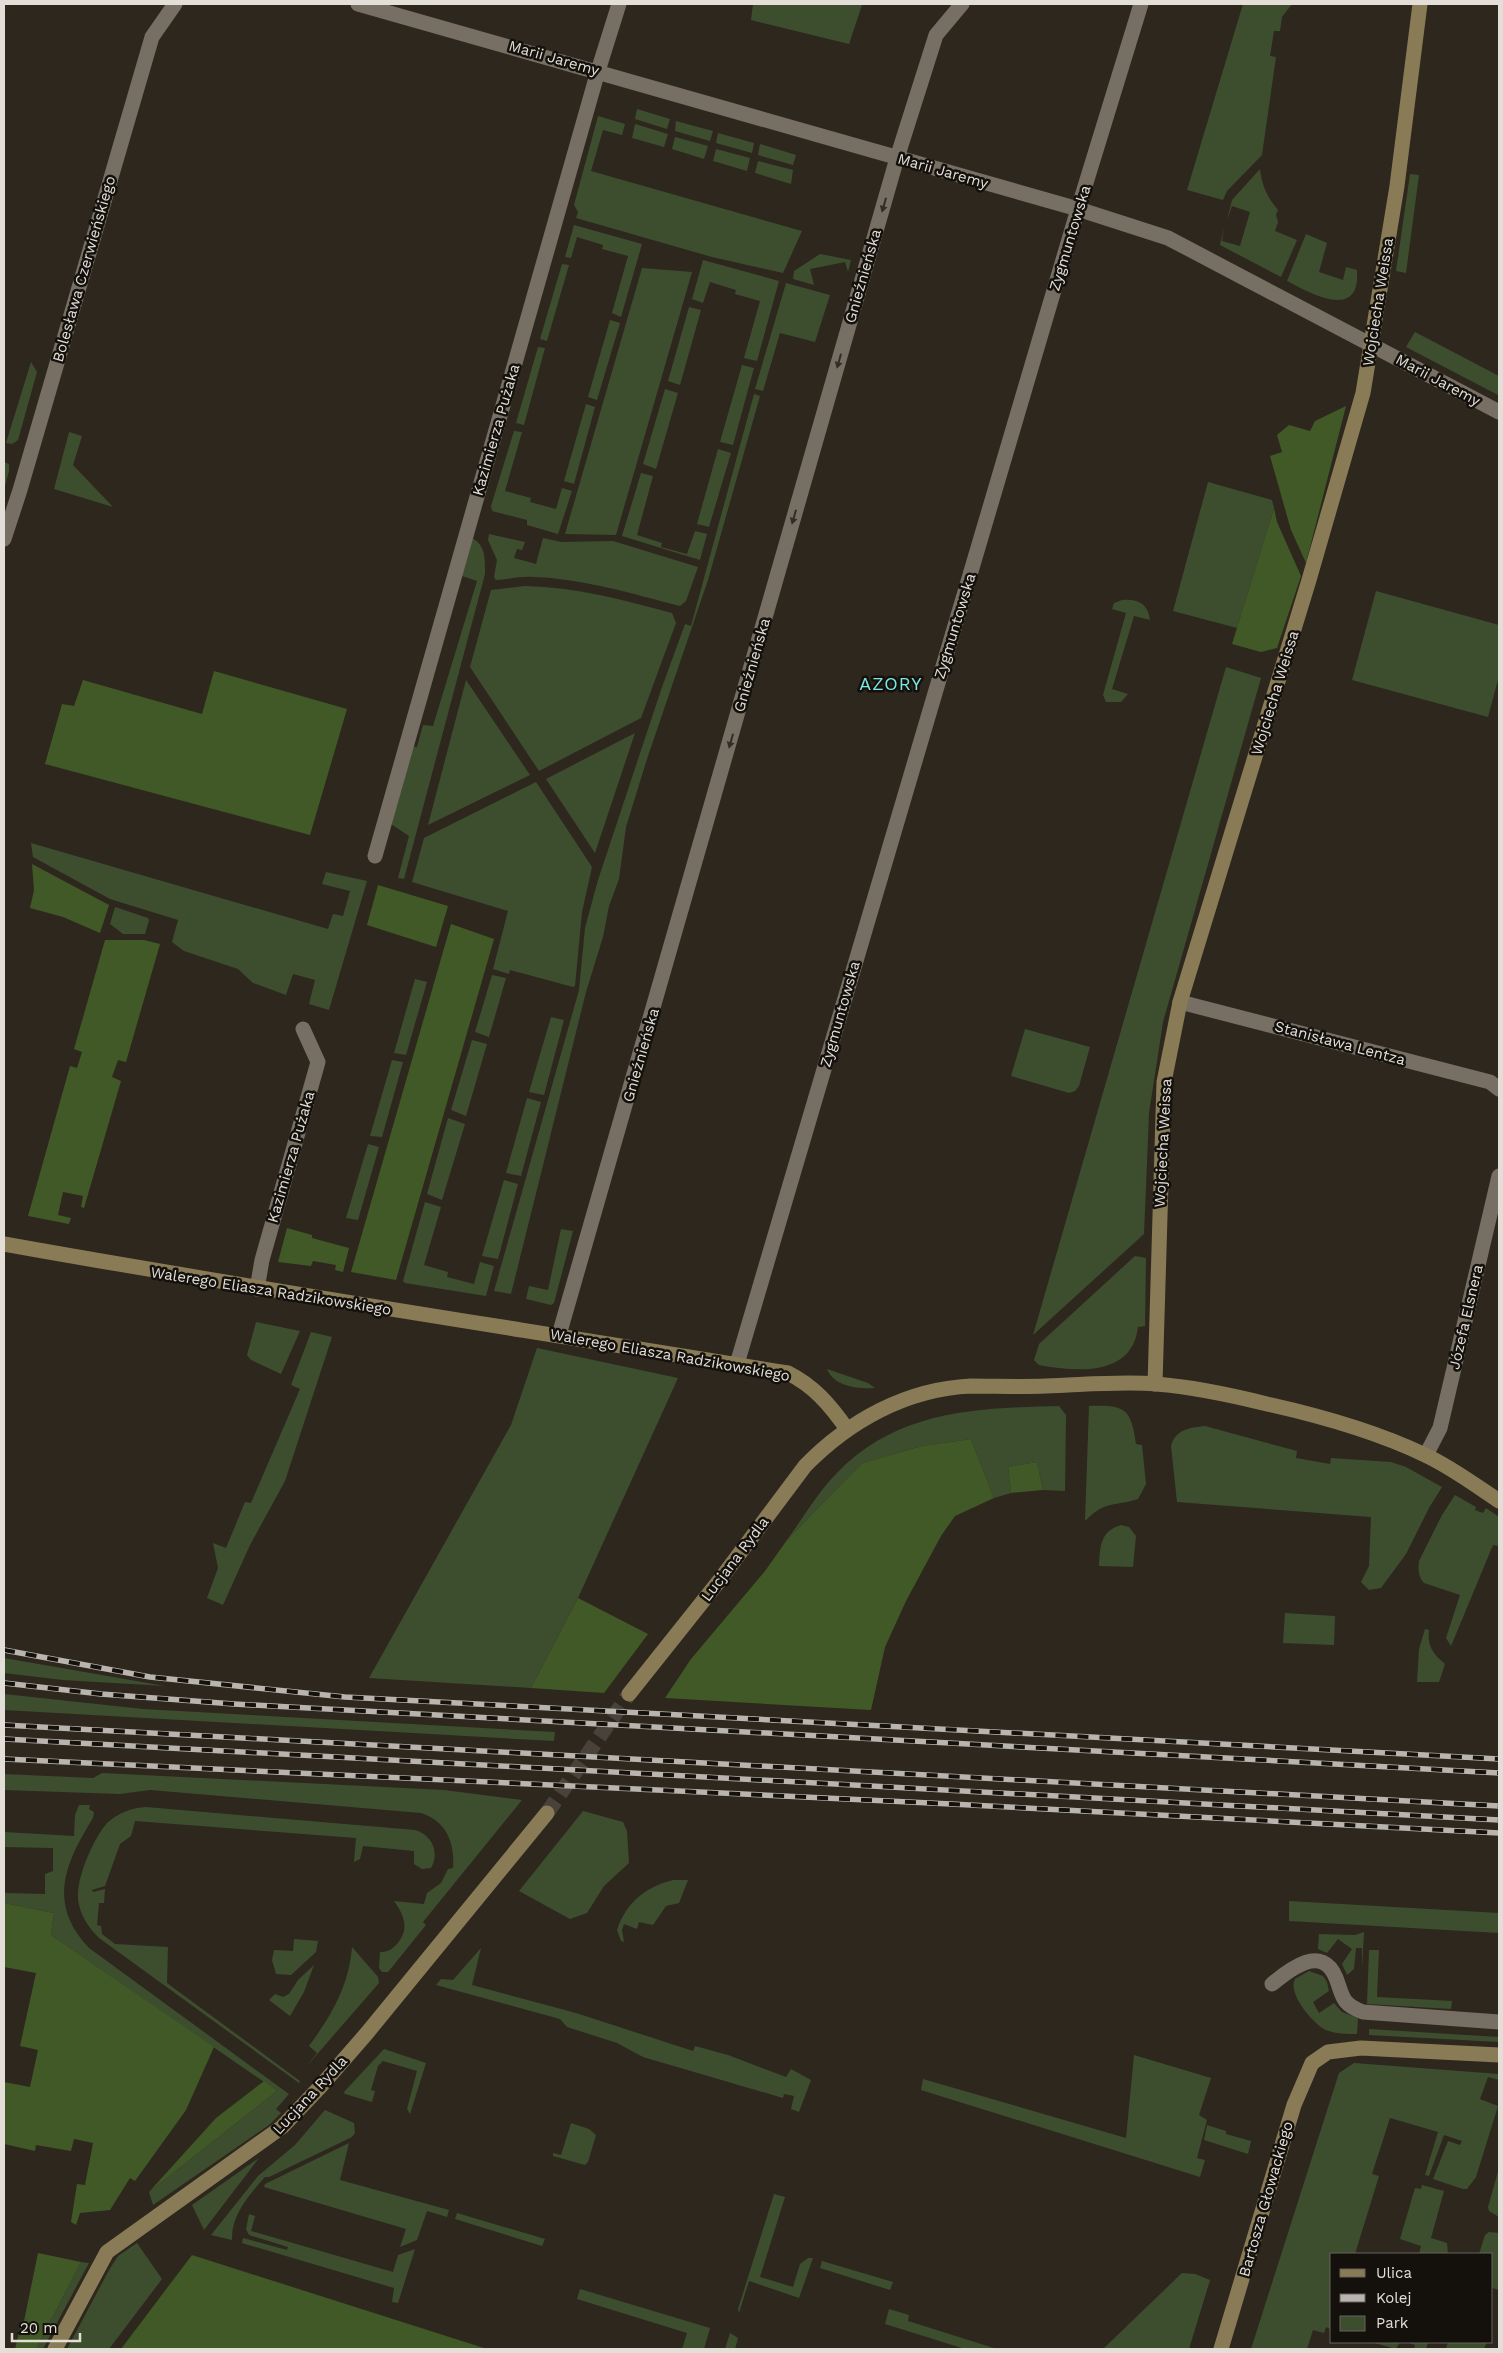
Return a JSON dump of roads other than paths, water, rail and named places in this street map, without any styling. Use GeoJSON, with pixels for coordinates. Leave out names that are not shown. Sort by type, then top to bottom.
{"type":"FeatureCollection","features":[{"type":"Feature","properties":{"kind":"street","name":"Bolesława Czerwieńskiego"},"geometry":{"type":"LineString","coordinates":[[4,539],[152,37],[175,4]]}},
{"type":"Feature","properties":{"kind":"street","name":"Marii Jaremy"},"geometry":{"type":"LineString","coordinates":[[358,4],[598,70],[1078,209],[1168,238],[1499,412]]}},
{"type":"Feature","properties":{"kind":"street","name":"Kazimierza Pużaka"},"geometry":{"type":"LineString","coordinates":[[375,856],[598,70],[619,4]]}},
{"type":"Feature","properties":{"kind":"street","name":"Gnieźnieńska"},"geometry":{"type":"LineString","coordinates":[[559,1335],[897,158],[936,35],[962,4]]}},
{"type":"Feature","properties":{"kind":"street","name":"Zygmuntowska"},"geometry":{"type":"LineString","coordinates":[[737,1364],[1078,209],[1141,4]]}},
{"type":"Feature","properties":{"kind":"street","name":"Wojciecha Weissa"},"geometry":{"type":"LineString","coordinates":[[1155,1384],[1164,1082],[1180,1002],[1309,580],[1363,393],[1398,177],[1420,4]]}},
{"type":"Feature","properties":{"kind":"street","name":"Stanisława Lentza"},"geometry":{"type":"LineString","coordinates":[[1180,1002],[1490,1082],[1499,1089]]}},
{"type":"Feature","properties":{"kind":"street","name":"Kazimierza Pużaka"},"geometry":{"type":"LineString","coordinates":[[257,1289],[262,1260],[318,1062],[303,1029]]}},
{"type":"Feature","properties":{"kind":"street","name":"Józefa Elsnera"},"geometry":{"type":"LineString","coordinates":[[1426,1455],[1440,1428],[1499,1176]]}},
{"type":"Feature","properties":{"kind":"street","name":"Walerego Eliasza Radzikowskiego"},"geometry":{"type":"LineString","coordinates":[[4,1244],[377,1309],[559,1335],[788,1373],[803,1380],[830,1405],[847,1429]]}},
{"type":"Feature","properties":{"kind":"street"},"geometry":{"type":"LineString","coordinates":[[847,1429],[871,1414],[911,1397],[948,1389],[970,1386],[1155,1384],[1231,1396],[1340,1422],[1426,1455],[1499,1500]]}},
{"type":"Feature","properties":{"kind":"street","name":"Lucjana Rydla"},"geometry":{"type":"LineString","coordinates":[[629,1694],[719,1582],[805,1466],[847,1429]]}},
{"type":"Feature","properties":{"kind":"street","name":"Lucjana Rydla"},"geometry":{"type":"LineString","coordinates":[[55,2349],[107,2252],[282,2127],[348,2054],[547,1813]]}},
{"type":"Feature","properties":{"kind":"street"},"geometry":{"type":"LineString","coordinates":[[1272,1984],[1295,1966],[1314,1961],[1324,1964],[1333,1973],[1346,2003],[1363,2012],[1499,2022]]}},
{"type":"Feature","properties":{"kind":"street","name":"Bartosza Głowackiego"},"geometry":{"type":"LineString","coordinates":[[1221,2349],[1294,2105],[1312,2063],[1322,2055],[1337,2050],[1362,2048],[1499,2055]]}},
{"type":"Feature","properties":{"kind":"tunnel"},"geometry":{"type":"LineString","coordinates":[[547,1813],[629,1694]]}},
{"type":"Feature","properties":{"kind":"railway"},"geometry":{"type":"LineString","coordinates":[[4,1650],[150,1677],[345,1697],[1499,1759]]}},
{"type":"Feature","properties":{"kind":"railway"},"geometry":{"type":"LineString","coordinates":[[4,1683],[101,1694],[234,1704],[1499,1773]]}},
{"type":"Feature","properties":{"kind":"railway"},"geometry":{"type":"LineString","coordinates":[[4,1725],[1499,1806]]}},
{"type":"Feature","properties":{"kind":"railway"},"geometry":{"type":"LineString","coordinates":[[4,1739],[1499,1820]]}},
{"type":"Feature","properties":{"kind":"railway"},"geometry":{"type":"LineString","coordinates":[[4,1759],[951,1804],[1499,1833]]}},
{"type":"Feature","properties":{"kind":"district","name":"AZORY"},"geometry":{"type":"Point","coordinates":[891,684]}}]}
